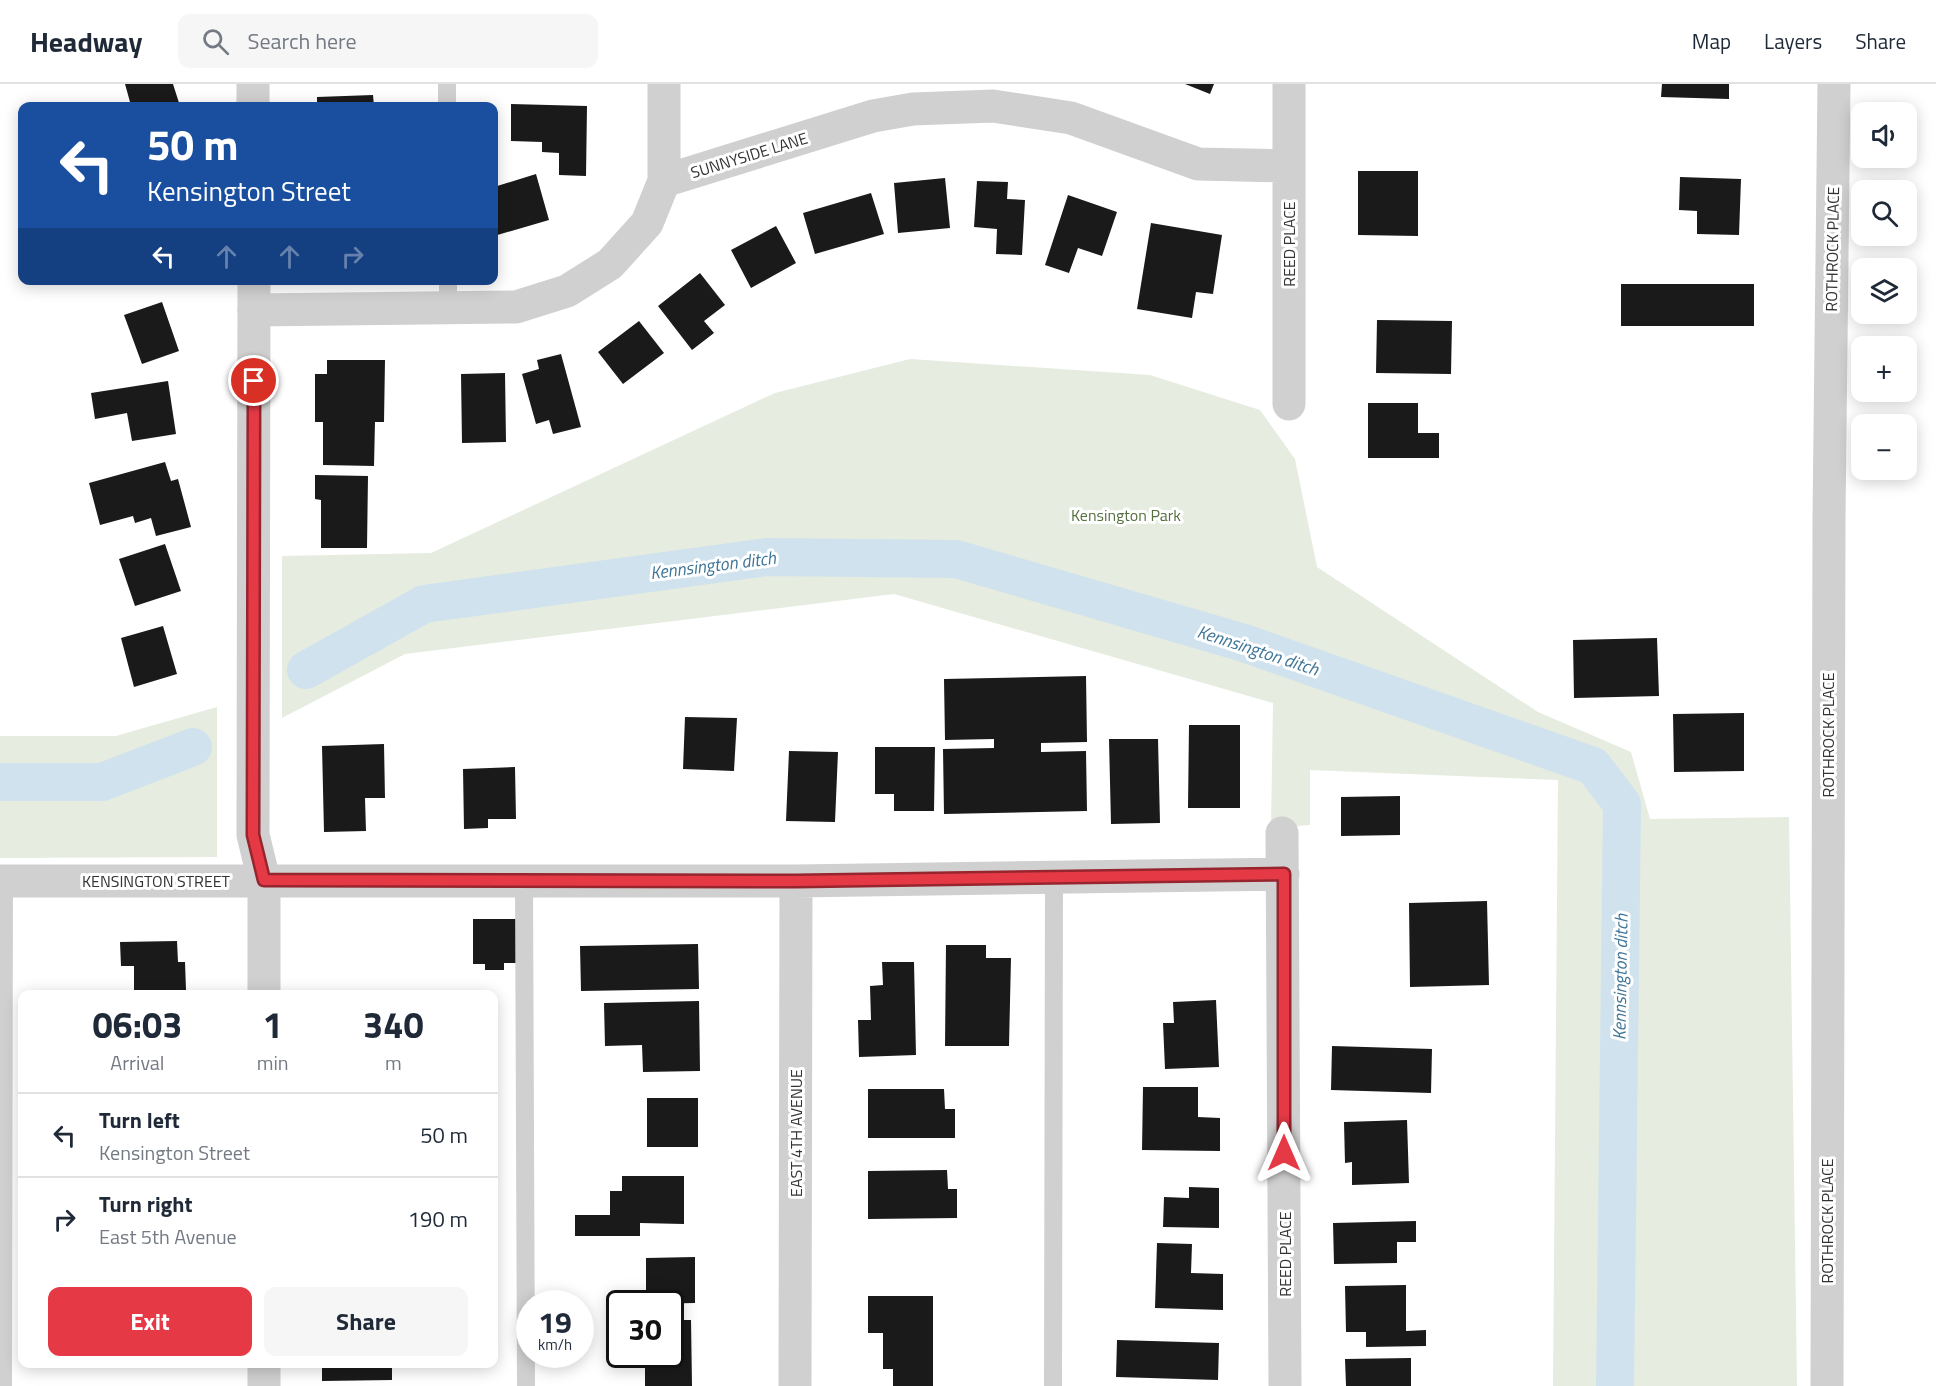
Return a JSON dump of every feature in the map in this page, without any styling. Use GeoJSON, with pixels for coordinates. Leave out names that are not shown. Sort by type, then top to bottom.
{"type":"FeatureCollection","features":[{"type":"Feature","properties":{"kind":"street"},"geometry":{"type":"LineString","coordinates":[[253,84],[253,102]]}},
{"type":"Feature","properties":{"kind":"street"},"geometry":{"type":"LineString","coordinates":[[264,990],[264,880],[253,835],[254,295],[448,294],[516,307],[567,291],[610,264],[647,223],[664,181],[664,84]]}},
{"type":"Feature","properties":{"kind":"street","name":"REED PLACE"},"geometry":{"type":"LineString","coordinates":[[1289,84],[1289,404]]}},
{"type":"Feature","properties":{"kind":"street","name":"ROTHROCK PLACE"},"geometry":{"type":"LineString","coordinates":[[1827,1386],[1828,519],[1834,84]]}},
{"type":"Feature","properties":{"kind":"street","name":"SUNNYSIDE LANE"},"geometry":{"type":"LineString","coordinates":[[664,181],[873,116],[913,109],[993,106],[1071,118],[1198,164],[1289,166]]}},
{"type":"Feature","properties":{"kind":"street","name":"REED PLACE"},"geometry":{"type":"LineString","coordinates":[[1282,833],[1285,1386]]}},
{"type":"Feature","properties":{"kind":"street","name":"KENSINGTON STREET"},"geometry":{"type":"LineString","coordinates":[[2,881],[796,881],[1284,874]]}},
{"type":"Feature","properties":{"kind":"street","name":"EAST 4TH AVENUE"},"geometry":{"type":"LineString","coordinates":[[795,1386],[796,881]]}},
{"type":"Feature","properties":{"kind":"street"},"geometry":{"type":"LineString","coordinates":[[264,1368],[264,1386]]}},
{"type":"Feature","properties":{"kind":"lane"},"geometry":{"type":"LineString","coordinates":[[447,84],[447,102]]}},
{"type":"Feature","properties":{"kind":"lane"},"geometry":{"type":"LineString","coordinates":[[1053,1386],[1054,877]]}},
{"type":"Feature","properties":{"kind":"lane"},"geometry":{"type":"LineString","coordinates":[[524,880],[526,1386]]}},
{"type":"Feature","properties":{"kind":"lane"},"geometry":{"type":"LineString","coordinates":[[2,881],[3,1386]]}},
{"type":"Feature","properties":{"kind":"green space","name":"Kensington Park"},"geometry":{"type":"Polygon","coordinates":[[[910,359],[1150,375],[1260,410],[1295,459],[1317,567],[1538,712],[1631,752],[1650,819],[1789,817],[1797,1386],[1553,1386],[1558,780],[1310,770],[1310,825],[1271,828],[1273,703],[894,594],[405,654],[282,718],[282,556],[431,553],[775,393],[910,359]]]}},
{"type":"Feature","properties":{"kind":"green space"},"geometry":{"type":"Polygon","coordinates":[[[217,707],[217,857],[0,858],[0,736],[116,736],[217,707]]]}},
{"type":"Feature","properties":{"kind":"building"},"geometry":{"type":"Polygon","coordinates":[[[125,84],[173,84],[179,102],[130,102],[125,84]]]}},
{"type":"Feature","properties":{"kind":"building"},"geometry":{"type":"Polygon","coordinates":[[[1185,84],[1214,84],[1210,94],[1185,84]]]}},
{"type":"Feature","properties":{"kind":"building"},"geometry":{"type":"Polygon","coordinates":[[[1662,84],[1729,84],[1729,99],[1661,97],[1662,84]]]}},
{"type":"Feature","properties":{"kind":"building"},"geometry":{"type":"Polygon","coordinates":[[[373,95],[374,102],[317,102],[317,97],[373,95]]]}},
{"type":"Feature","properties":{"kind":"building"},"geometry":{"type":"Polygon","coordinates":[[[511,104],[587,106],[586,176],[559,175],[559,153],[542,152],[542,142],[511,141],[511,104]]]}},
{"type":"Feature","properties":{"kind":"building"},"geometry":{"type":"Polygon","coordinates":[[[1358,171],[1418,171],[1418,236],[1358,235],[1358,171]]]}},
{"type":"Feature","properties":{"kind":"building"},"geometry":{"type":"Polygon","coordinates":[[[536,174],[549,220],[498,235],[498,186],[536,174]]]}},
{"type":"Feature","properties":{"kind":"building"},"geometry":{"type":"Polygon","coordinates":[[[1680,177],[1741,179],[1739,235],[1697,234],[1697,211],[1679,210],[1680,177]]]}},
{"type":"Feature","properties":{"kind":"building"},"geometry":{"type":"Polygon","coordinates":[[[945,178],[950,228],[898,233],[894,183],[945,178]]]}},
{"type":"Feature","properties":{"kind":"building"},"geometry":{"type":"Polygon","coordinates":[[[977,181],[1008,182],[1007,199],[1025,200],[1022,255],[996,254],[997,229],[974,227],[977,181]]]}},
{"type":"Feature","properties":{"kind":"building"},"geometry":{"type":"Polygon","coordinates":[[[871,193],[884,234],[815,254],[803,213],[871,193]]]}},
{"type":"Feature","properties":{"kind":"building"},"geometry":{"type":"Polygon","coordinates":[[[1068,195],[1117,212],[1102,256],[1078,248],[1069,273],[1045,265],[1068,195]]]}},
{"type":"Feature","properties":{"kind":"building"},"geometry":{"type":"Polygon","coordinates":[[[1151,223],[1222,235],[1213,294],[1196,292],[1192,318],[1137,309],[1151,223]]]}},
{"type":"Feature","properties":{"kind":"building"},"geometry":{"type":"Polygon","coordinates":[[[776,226],[796,263],[751,288],[731,250],[776,226]]]}},
{"type":"Feature","properties":{"kind":"building"},"geometry":{"type":"Polygon","coordinates":[[[700,273],[725,305],[704,321],[714,333],[692,350],[658,306],[700,273]]]}},
{"type":"Feature","properties":{"kind":"building"},"geometry":{"type":"Polygon","coordinates":[[[1621,284],[1754,284],[1754,326],[1621,326],[1621,284]]]}},
{"type":"Feature","properties":{"kind":"building"},"geometry":{"type":"Polygon","coordinates":[[[162,302],[179,351],[142,364],[124,315],[162,302]]]}},
{"type":"Feature","properties":{"kind":"building"},"geometry":{"type":"Polygon","coordinates":[[[1377,320],[1452,321],[1451,374],[1376,373],[1377,320]]]}},
{"type":"Feature","properties":{"kind":"building"},"geometry":{"type":"Polygon","coordinates":[[[639,321],[664,353],[623,384],[598,352],[639,321]]]}},
{"type":"Feature","properties":{"kind":"building"},"geometry":{"type":"Polygon","coordinates":[[[561,354],[581,427],[553,434],[549,420],[536,424],[522,374],[539,369],[537,360],[561,354]]]}},
{"type":"Feature","properties":{"kind":"building"},"geometry":{"type":"Polygon","coordinates":[[[327,360],[385,360],[384,422],[375,422],[374,466],[323,465],[323,422],[315,422],[315,374],[327,374],[327,360]]]}},
{"type":"Feature","properties":{"kind":"building"},"geometry":{"type":"Polygon","coordinates":[[[505,373],[506,442],[462,443],[461,374],[505,373]]]}},
{"type":"Feature","properties":{"kind":"building"},"geometry":{"type":"Polygon","coordinates":[[[168,381],[176,434],[132,441],[127,413],[95,419],[91,393],[168,381]]]}},
{"type":"Feature","properties":{"kind":"building"},"geometry":{"type":"Polygon","coordinates":[[[1368,403],[1418,403],[1418,433],[1439,433],[1439,458],[1368,458],[1368,403]]]}},
{"type":"Feature","properties":{"kind":"building"},"geometry":{"type":"Polygon","coordinates":[[[165,462],[171,481],[178,479],[191,527],[156,536],[151,518],[135,523],[133,516],[100,525],[89,483],[165,462]]]}},
{"type":"Feature","properties":{"kind":"building"},"geometry":{"type":"Polygon","coordinates":[[[315,475],[368,476],[367,548],[321,548],[321,500],[315,499],[315,475]]]}},
{"type":"Feature","properties":{"kind":"building"},"geometry":{"type":"Polygon","coordinates":[[[165,544],[181,591],[135,606],[119,559],[165,544]]]}},
{"type":"Feature","properties":{"kind":"building"},"geometry":{"type":"Polygon","coordinates":[[[163,626],[177,674],[134,687],[121,638],[163,626]]]}},
{"type":"Feature","properties":{"kind":"building"},"geometry":{"type":"Polygon","coordinates":[[[1657,638],[1659,696],[1574,698],[1573,640],[1657,638]]]}},
{"type":"Feature","properties":{"kind":"building"},"geometry":{"type":"Polygon","coordinates":[[[1086,676],[1087,742],[1041,743],[1041,752],[1086,751],[1087,811],[944,814],[943,749],[994,748],[994,739],[945,740],[944,679],[1086,676]]]}},
{"type":"Feature","properties":{"kind":"building"},"geometry":{"type":"Polygon","coordinates":[[[1744,713],[1744,771],[1674,772],[1673,714],[1744,713]]]}},
{"type":"Feature","properties":{"kind":"building"},"geometry":{"type":"Polygon","coordinates":[[[685,717],[737,718],[734,771],[683,769],[685,717]]]}},
{"type":"Feature","properties":{"kind":"building"},"geometry":{"type":"Polygon","coordinates":[[[1189,725],[1240,725],[1240,808],[1188,808],[1189,725]]]}},
{"type":"Feature","properties":{"kind":"building"},"geometry":{"type":"Polygon","coordinates":[[[1109,739],[1158,739],[1160,823],[1111,824],[1109,739]]]}},
{"type":"Feature","properties":{"kind":"building"},"geometry":{"type":"Polygon","coordinates":[[[384,744],[385,798],[365,798],[366,831],[324,832],[322,746],[384,744]]]}},
{"type":"Feature","properties":{"kind":"building"},"geometry":{"type":"Polygon","coordinates":[[[875,747],[935,747],[934,811],[894,811],[894,794],[875,794],[875,747]]]}},
{"type":"Feature","properties":{"kind":"building"},"geometry":{"type":"Polygon","coordinates":[[[789,751],[838,752],[835,822],[786,821],[789,751]]]}},
{"type":"Feature","properties":{"kind":"building"},"geometry":{"type":"Polygon","coordinates":[[[515,767],[516,819],[488,819],[488,828],[464,829],[463,769],[515,767]]]}},
{"type":"Feature","properties":{"kind":"building"},"geometry":{"type":"Polygon","coordinates":[[[1400,796],[1400,835],[1341,836],[1341,797],[1400,796]]]}},
{"type":"Feature","properties":{"kind":"building"},"geometry":{"type":"Polygon","coordinates":[[[1487,901],[1489,985],[1410,987],[1409,903],[1487,901]]]}},
{"type":"Feature","properties":{"kind":"building"},"geometry":{"type":"Polygon","coordinates":[[[473,919],[516,919],[516,963],[504,963],[504,970],[485,970],[485,964],[473,964],[473,919]]]}},
{"type":"Feature","properties":{"kind":"building"},"geometry":{"type":"Polygon","coordinates":[[[177,941],[178,962],[185,962],[186,990],[134,990],[134,966],[121,966],[120,942],[177,941]]]}},
{"type":"Feature","properties":{"kind":"building"},"geometry":{"type":"Polygon","coordinates":[[[698,944],[699,989],[581,991],[580,946],[698,944]]]}},
{"type":"Feature","properties":{"kind":"building"},"geometry":{"type":"Polygon","coordinates":[[[946,945],[986,945],[986,958],[1011,958],[1009,1046],[945,1046],[946,945]]]}},
{"type":"Feature","properties":{"kind":"building"},"geometry":{"type":"Polygon","coordinates":[[[882,962],[914,962],[916,1055],[859,1057],[858,1020],[871,1020],[870,986],[883,985],[882,962]]]}},
{"type":"Feature","properties":{"kind":"building"},"geometry":{"type":"Polygon","coordinates":[[[1216,1000],[1219,1067],[1165,1069],[1163,1023],[1174,1023],[1173,1002],[1216,1000]]]}},
{"type":"Feature","properties":{"kind":"building"},"geometry":{"type":"Polygon","coordinates":[[[699,1001],[700,1071],[643,1072],[642,1045],[605,1046],[604,1003],[699,1001]]]}},
{"type":"Feature","properties":{"kind":"building"},"geometry":{"type":"Polygon","coordinates":[[[1332,1046],[1432,1049],[1431,1093],[1331,1090],[1332,1046]]]}},
{"type":"Feature","properties":{"kind":"building"},"geometry":{"type":"Polygon","coordinates":[[[1143,1087],[1198,1087],[1198,1117],[1220,1118],[1220,1151],[1142,1150],[1143,1087]]]}},
{"type":"Feature","properties":{"kind":"building"},"geometry":{"type":"Polygon","coordinates":[[[868,1089],[944,1089],[945,1109],[955,1109],[955,1138],[868,1138],[868,1089]]]}},
{"type":"Feature","properties":{"kind":"building"},"geometry":{"type":"Polygon","coordinates":[[[647,1098],[698,1098],[698,1147],[647,1147],[647,1098]]]}},
{"type":"Feature","properties":{"kind":"building"},"geometry":{"type":"Polygon","coordinates":[[[1407,1120],[1409,1183],[1352,1185],[1352,1162],[1345,1163],[1344,1122],[1407,1120]]]}},
{"type":"Feature","properties":{"kind":"building"},"geometry":{"type":"Polygon","coordinates":[[[947,1170],[948,1189],[957,1189],[957,1218],[868,1219],[868,1171],[947,1170]]]}},
{"type":"Feature","properties":{"kind":"building"},"geometry":{"type":"Polygon","coordinates":[[[622,1176],[684,1176],[684,1224],[640,1223],[640,1236],[575,1236],[575,1215],[610,1215],[610,1191],[622,1191],[622,1176]]]}},
{"type":"Feature","properties":{"kind":"building"},"geometry":{"type":"Polygon","coordinates":[[[1189,1187],[1219,1188],[1219,1228],[1163,1227],[1164,1197],[1189,1198],[1189,1187]]]}},
{"type":"Feature","properties":{"kind":"building"},"geometry":{"type":"Polygon","coordinates":[[[1416,1221],[1416,1242],[1397,1242],[1397,1263],[1334,1264],[1333,1223],[1416,1221]]]}},
{"type":"Feature","properties":{"kind":"building"},"geometry":{"type":"Polygon","coordinates":[[[1157,1243],[1192,1244],[1191,1273],[1223,1274],[1223,1310],[1155,1308],[1157,1243]]]}},
{"type":"Feature","properties":{"kind":"building"},"geometry":{"type":"Polygon","coordinates":[[[695,1257],[695,1303],[684,1303],[684,1290],[646,1290],[646,1258],[695,1257]]]}},
{"type":"Feature","properties":{"kind":"building"},"geometry":{"type":"Polygon","coordinates":[[[1406,1285],[1406,1331],[1426,1330],[1426,1346],[1366,1347],[1366,1332],[1346,1332],[1345,1286],[1406,1285]]]}},
{"type":"Feature","properties":{"kind":"building"},"geometry":{"type":"Polygon","coordinates":[[[868,1296],[933,1296],[933,1386],[893,1386],[893,1369],[883,1369],[883,1333],[868,1333],[868,1296]]]}},
{"type":"Feature","properties":{"kind":"building"},"geometry":{"type":"Polygon","coordinates":[[[684,1320],[691,1320],[692,1386],[645,1386],[645,1368],[684,1368],[684,1320]]]}},
{"type":"Feature","properties":{"kind":"building"},"geometry":{"type":"Polygon","coordinates":[[[1117,1340],[1219,1343],[1218,1380],[1116,1377],[1117,1340]]]}},
{"type":"Feature","properties":{"kind":"building"},"geometry":{"type":"Polygon","coordinates":[[[1411,1358],[1411,1386],[1346,1386],[1345,1359],[1411,1358]]]}},
{"type":"Feature","properties":{"kind":"building"},"geometry":{"type":"Polygon","coordinates":[[[322,1368],[392,1368],[392,1380],[322,1381],[322,1368]]]}},
{"type":"Feature","properties":{"kind":"waterway","name":"Kennsington ditch"},"geometry":{"type":"LineString","coordinates":[[306,670],[424,604],[767,557],[956,559],[1244,643],[1593,766],[1622,804],[1615,1386]]}},
{"type":"Feature","properties":{"kind":"waterway","name":"Kennsington ditch"},"geometry":{"type":"LineString","coordinates":[[0,782],[102,782],[193,747]]}},
{"type":"Feature","properties":{"kind":"route"},"geometry":{"type":"LineString","coordinates":[[254,381],[253,835],[264,880],[796,881],[1284,874],[1284,1153]]}}]}
